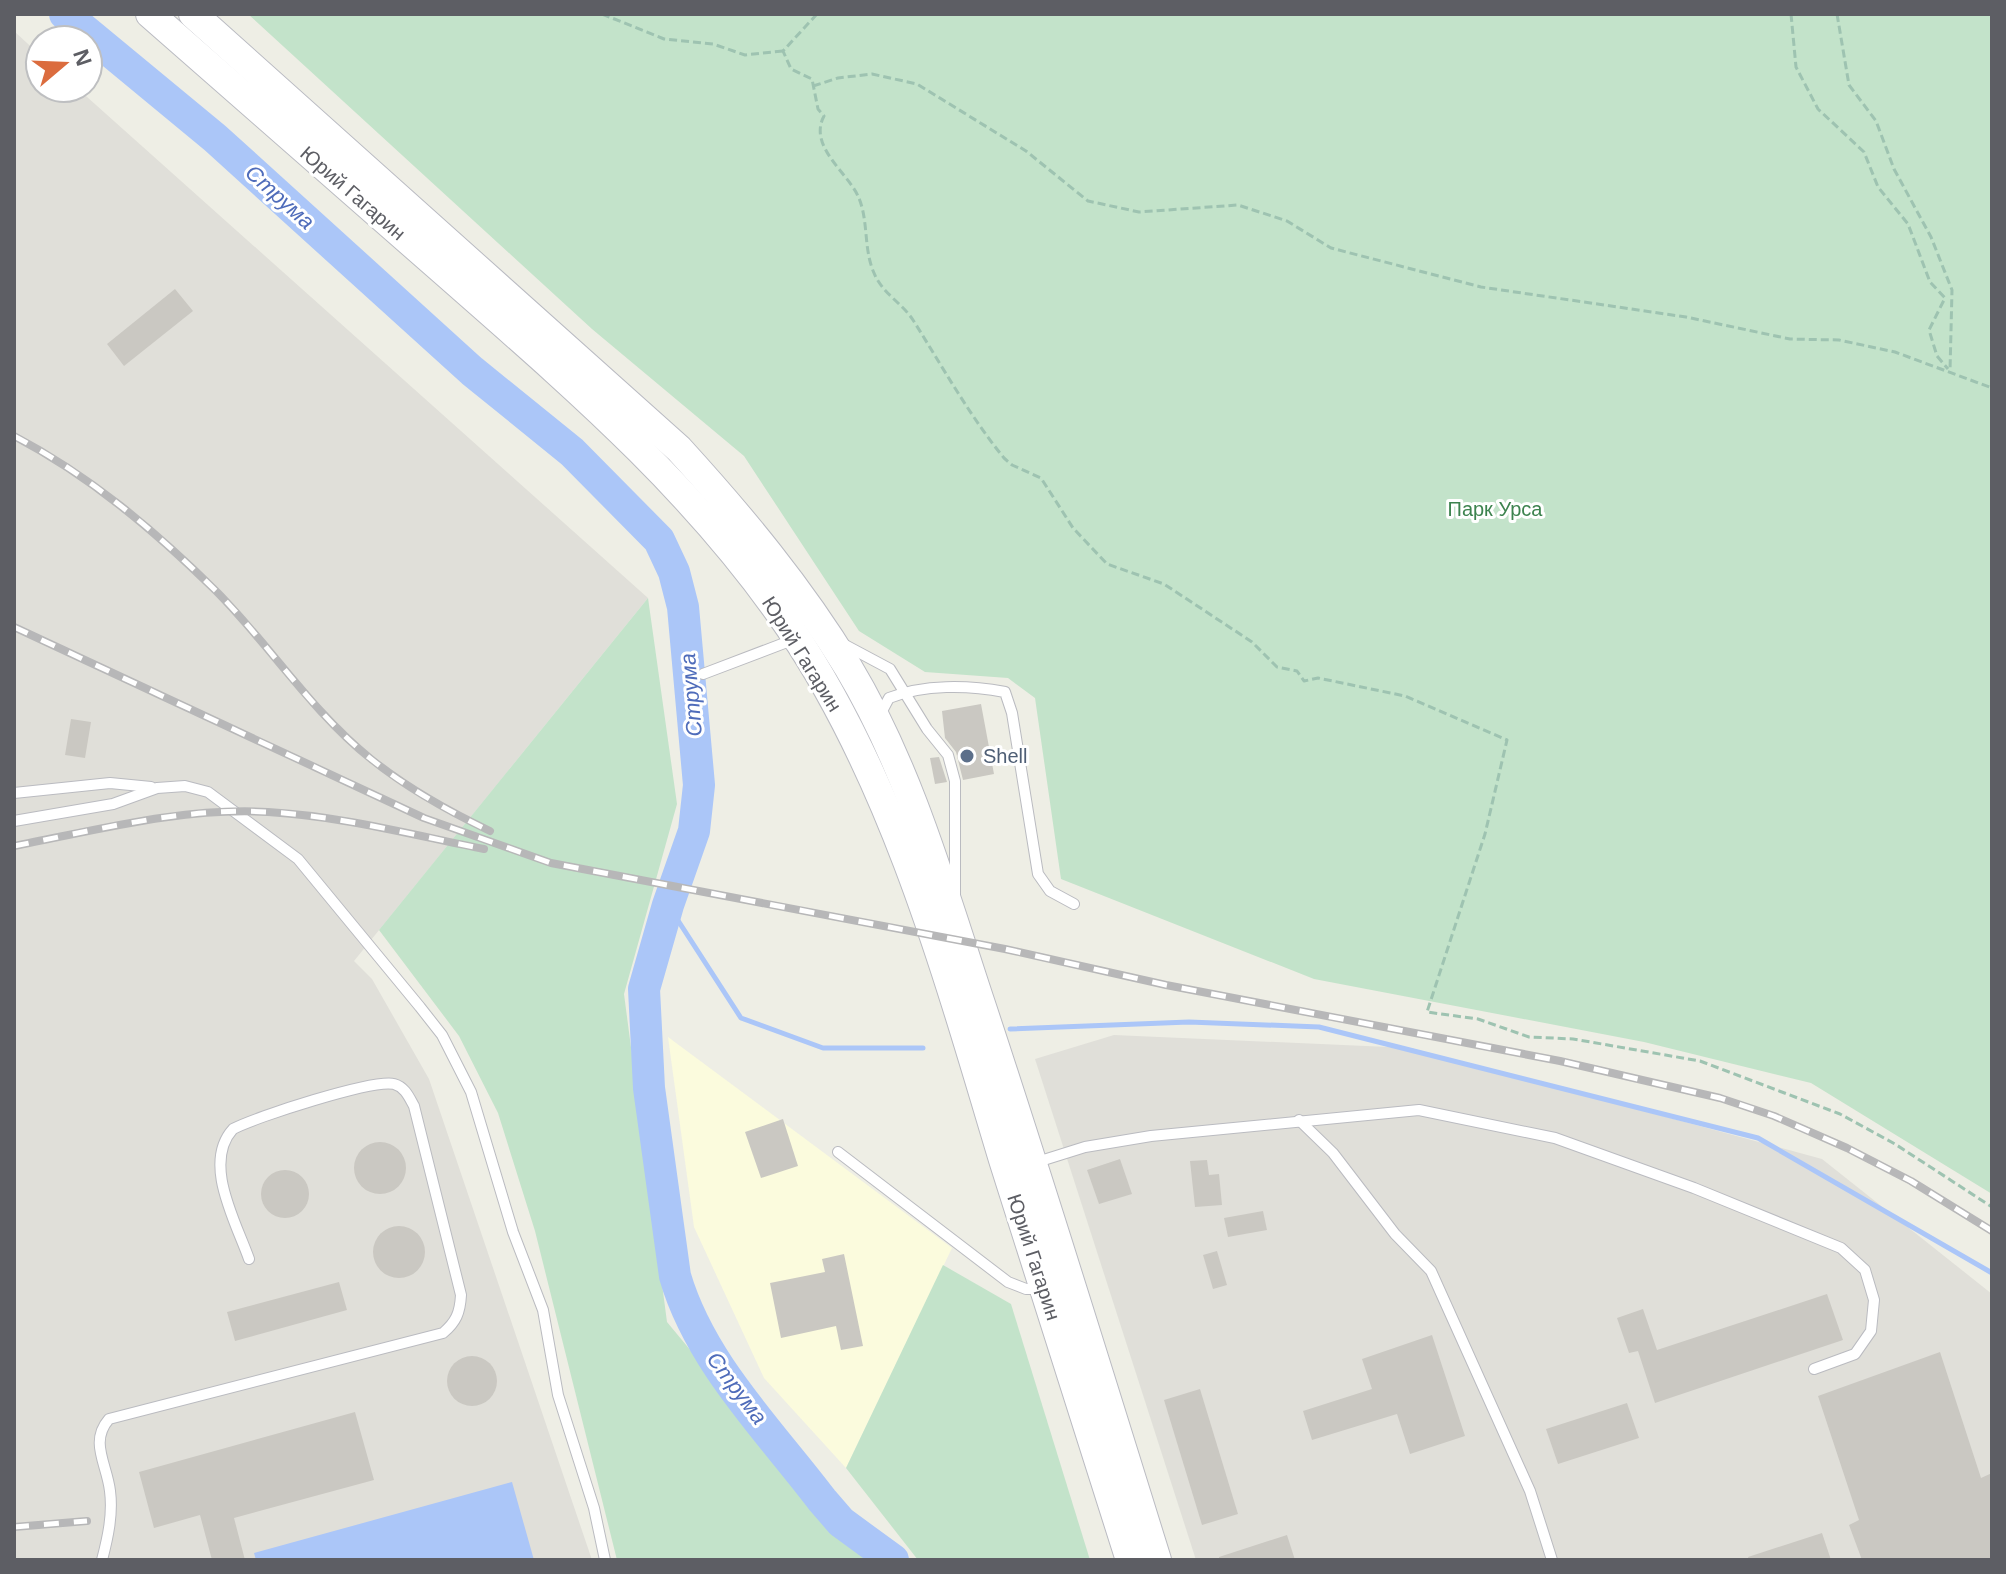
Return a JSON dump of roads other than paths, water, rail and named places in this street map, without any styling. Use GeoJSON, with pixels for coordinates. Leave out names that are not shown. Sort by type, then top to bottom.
{"type":"FeatureCollection","features":[{"type":"Feature","properties":{"kind":"street","name":"Юрий Гагарин"},"geometry":{"type":"LineString","coordinates":[[150,14],[597,406],[694,503],[797,639],[833,698],[877,792],[911,880],[961,1019],[1130,1560]]}},
{"type":"Feature","properties":{"kind":"street","name":"Юрий Гагарин"},"geometry":{"type":"LineString","coordinates":[[193,14],[679,449],[740,516],[849,669],[897,765],[953,921],[1157,1560]]}},
{"type":"Feature","properties":{"kind":"lane"},"geometry":{"type":"LineString","coordinates":[[824,632],[869,660],[890,669],[927,729],[948,755],[955,781],[953,921]]}},
{"type":"Feature","properties":{"kind":"lane"},"geometry":{"type":"LineString","coordinates":[[703,674],[797,639]]}},
{"type":"Feature","properties":{"kind":"lane"},"geometry":{"type":"LineString","coordinates":[[877,724],[889,698],[906,691],[982,688],[1005,692],[1012,713],[1038,874],[1050,891],[1074,904]]}},
{"type":"Feature","properties":{"kind":"lane"},"geometry":{"type":"LineString","coordinates":[[14,793],[110,783],[157,788],[185,786],[208,792],[298,859],[420,1007],[457,1061],[471,1092],[513,1232],[543,1310],[558,1395],[594,1508],[605,1560]]}},
{"type":"Feature","properties":{"kind":"lane"},"geometry":{"type":"LineString","coordinates":[[14,821],[113,804],[157,788]]}},
{"type":"Feature","properties":{"kind":"lane"},"geometry":{"type":"LineString","coordinates":[[102,1560],[110,1528],[110,1490],[98,1442],[101,1429],[109,1419],[443,1333],[453,1324],[460,1312],[461,1295],[414,1106],[407,1092],[396,1084],[366,1086],[233,1129],[221,1147],[220,1171],[249,1259]]}},
{"type":"Feature","properties":{"kind":"lane"},"geometry":{"type":"LineString","coordinates":[[1032,1164],[1085,1147],[1151,1136],[1419,1110],[1462,1116],[1555,1138],[1694,1188],[1841,1248],[1865,1270],[1874,1300],[1871,1331],[1855,1354],[1814,1369]]}},
{"type":"Feature","properties":{"kind":"lane"},"geometry":{"type":"LineString","coordinates":[[1299,1120],[1333,1153],[1395,1234],[1431,1271],[1447,1298],[1530,1491],[1552,1560]]}},
{"type":"Feature","properties":{"kind":"lane"},"geometry":{"type":"LineString","coordinates":[[838,1152],[1008,1282],[1026,1289],[1044,1288]]}},
{"type":"Feature","properties":{"kind":"water"},"geometry":{"type":"Polygon","coordinates":[[[512,1482],[534,1560],[256,1560],[254,1553],[512,1482]]]}},
{"type":"Feature","properties":{"kind":"waterway","name":"Струма"},"geometry":{"type":"LineString","coordinates":[[65,14],[215,138],[472,371],[572,452],[659,540],[674,572],[683,607],[699,785],[694,831],[668,905],[644,989],[649,1088],[675,1276],[701,1337],[738,1394],[841,1522],[893,1560]]}},
{"type":"Feature","properties":{"kind":"waterway"},"geometry":{"type":"LineString","coordinates":[[668,905],[741,1018],[823,1048],[923,1048]]}},
{"type":"Feature","properties":{"kind":"waterway"},"geometry":{"type":"LineString","coordinates":[[1010,1029],[1189,1022],[1319,1027],[1758,1138],[1992,1273]]}},
{"type":"Feature","properties":{"kind":"railway"},"geometry":{"type":"LineString","coordinates":[[14,436],[95,486],[169,546],[235,611],[329,720],[371,759],[428,798],[490,831]]}},
{"type":"Feature","properties":{"kind":"railway"},"geometry":{"type":"LineString","coordinates":[[14,627],[424,818],[551,863],[1005,949],[1166,985],[1560,1061],[1720,1098],[1774,1116],[1847,1148],[1911,1181],[1992,1231]]}},
{"type":"Feature","properties":{"kind":"railway"},"geometry":{"type":"LineString","coordinates":[[14,846],[140,821],[236,811],[323,818],[484,849]]}},
{"type":"Feature","properties":{"kind":"railway"},"geometry":{"type":"LineString","coordinates":[[14,1527],[87,1521]]}},
{"type":"Feature","properties":{"kind":"place","name":"Shell"},"geometry":{"type":"Point","coordinates":[967,756]}},
{"type":"Feature","properties":{"kind":"park label","name":"Парк Урса"},"geometry":{"type":"Point","coordinates":[1495,509]}}]}
